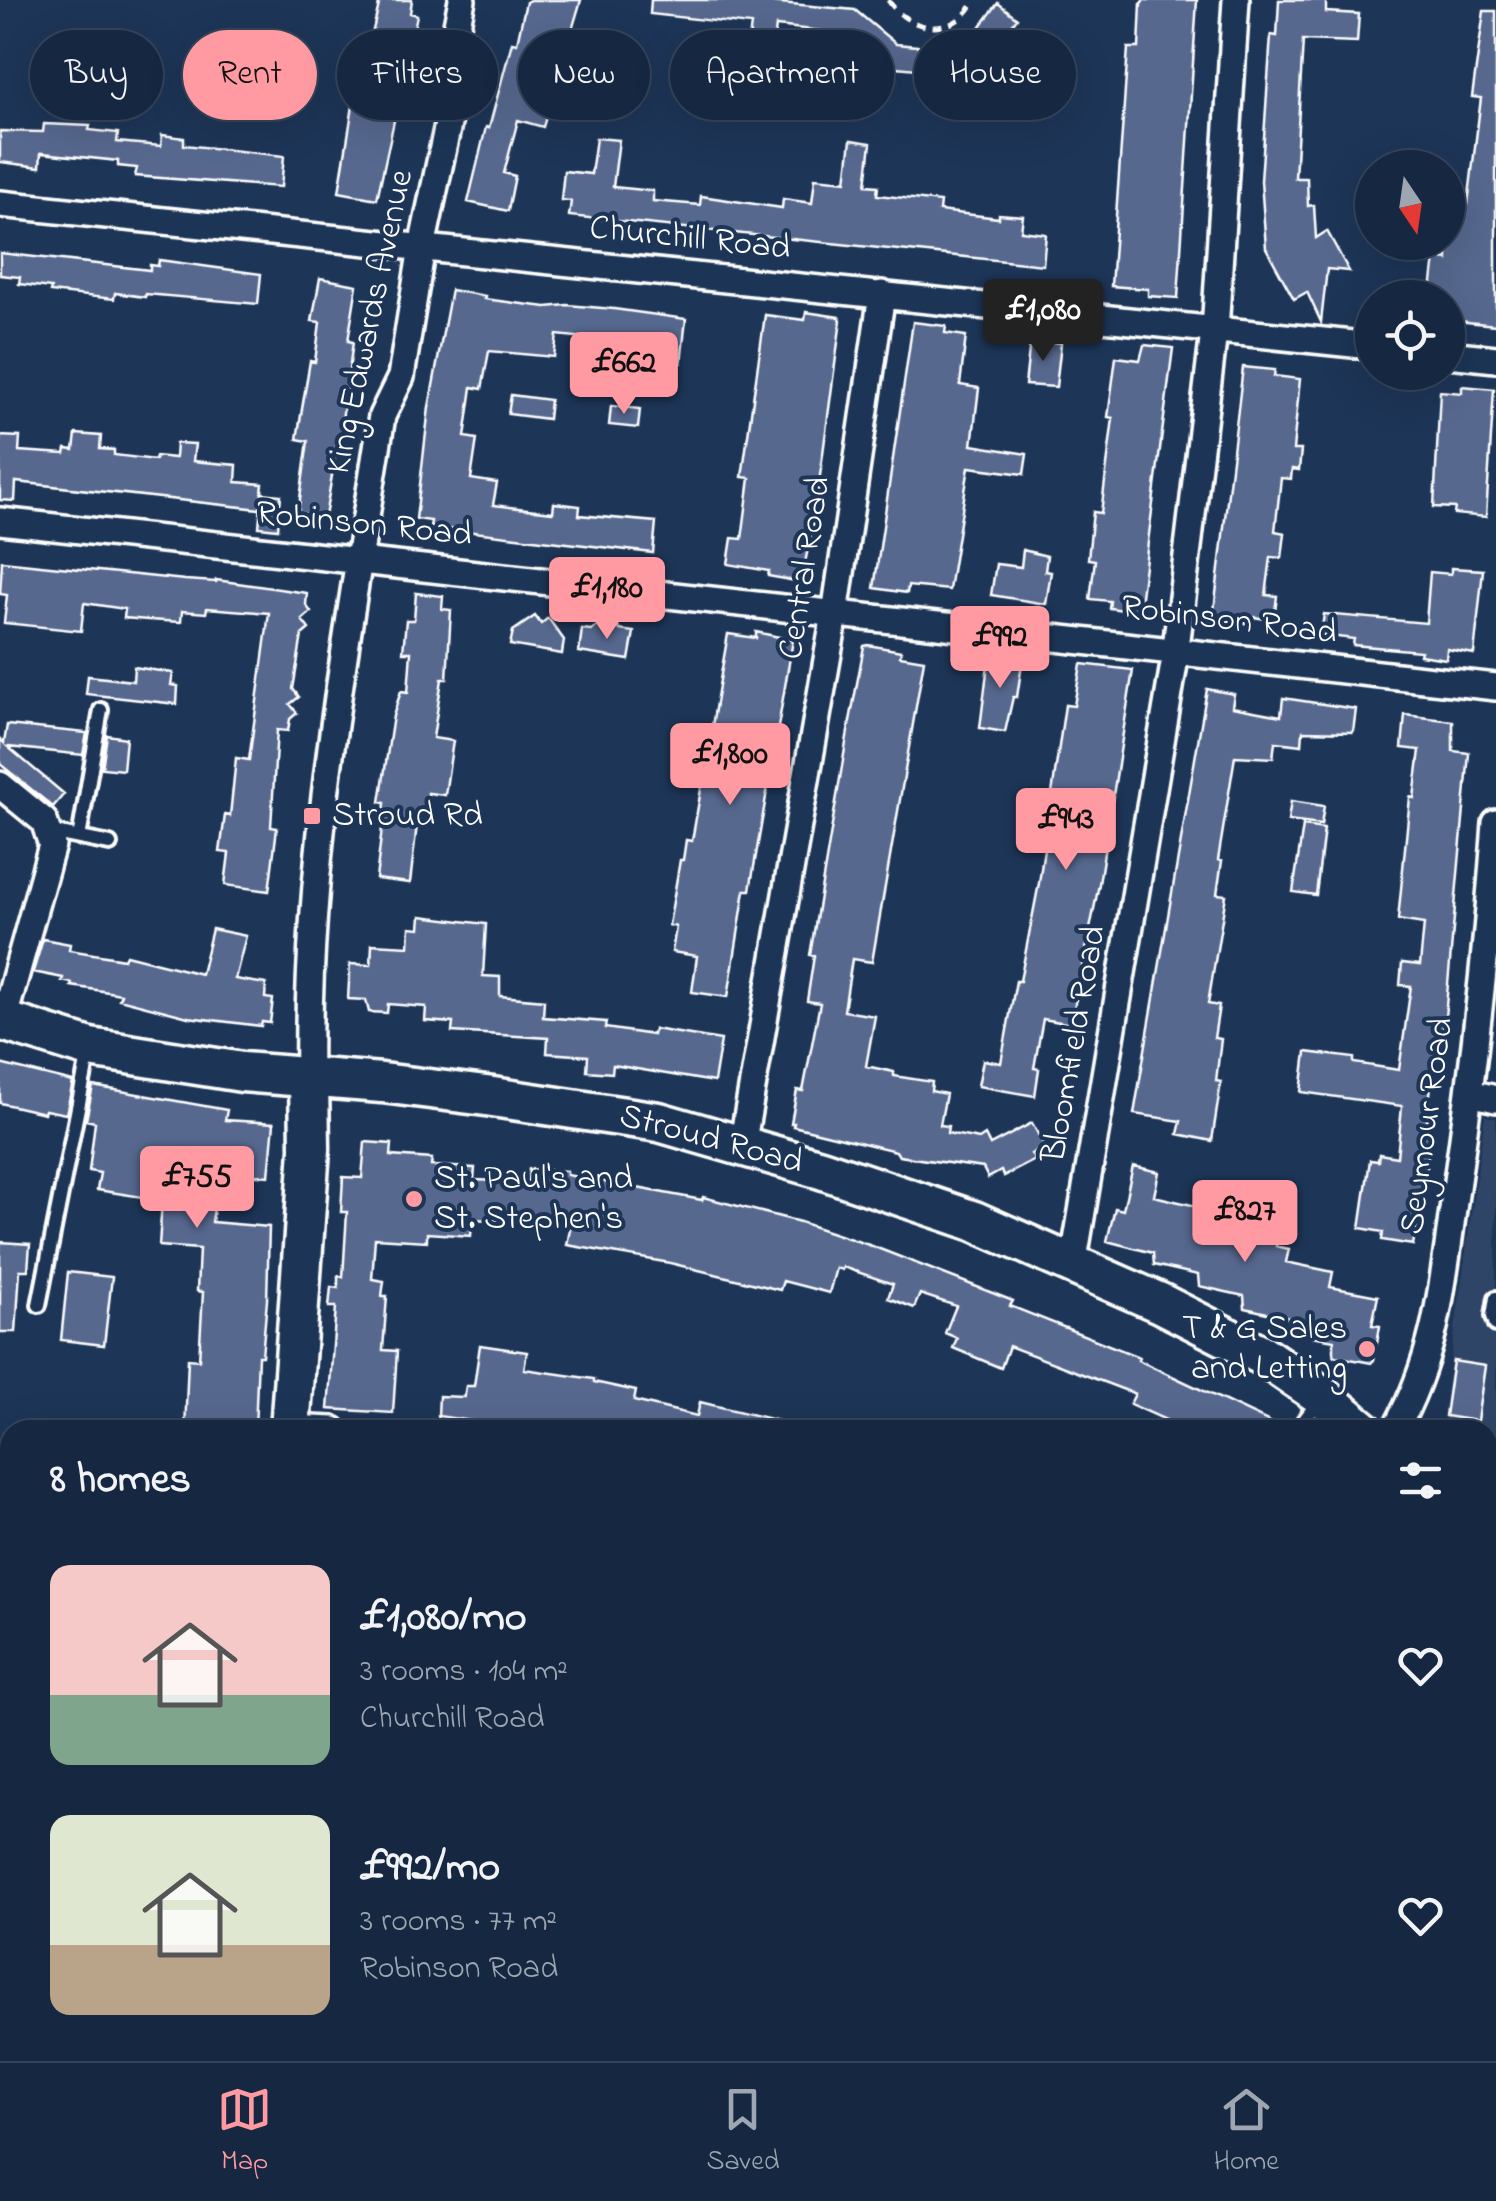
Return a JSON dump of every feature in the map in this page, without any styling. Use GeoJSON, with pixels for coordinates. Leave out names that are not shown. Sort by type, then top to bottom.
{"type":"FeatureCollection","features":[{"type":"Feature","properties":{"kind":"main road","name":"Stroud Road"},"geometry":{"type":"LineString","coordinates":[[2,1020],[90,1048],[242,1072],[382,1083],[578,1108],[659,1122],[742,1146],[894,1192],[1074,1264],[1248,1348],[1322,1396],[1351,1420]]}},
{"type":"Feature","properties":{"kind":"main road"},"geometry":{"type":"LineString","coordinates":[[291,1420],[310,1148],[309,1078]]}},
{"type":"Feature","properties":{"kind":"street","name":"King Edwards Avenue"},"geometry":{"type":"LineString","coordinates":[[309,1078],[320,851],[360,559],[382,416],[401,377],[422,247],[452,110],[448,69],[462,0]]}},
{"type":"Feature","properties":{"kind":"street","name":"Bloomfield Road"},"geometry":{"type":"LineString","coordinates":[[1074,1264],[1176,650],[1214,328],[1236,0]]}},
{"type":"Feature","properties":{"kind":"street","name":"Churchill Road"},"geometry":{"type":"LineString","coordinates":[[0,204],[1355,344]]}},
{"type":"Feature","properties":{"kind":"street","name":"Central Road"},"geometry":{"type":"LineString","coordinates":[[742,1146],[835,614],[882,294]]}},
{"type":"Feature","properties":{"kind":"street"},"geometry":{"type":"LineString","coordinates":[[1465,356],[1496,359]]}},
{"type":"Feature","properties":{"kind":"street","name":"Robinson Road"},"geometry":{"type":"LineString","coordinates":[[0,521],[1496,687]]}},
{"type":"Feature","properties":{"kind":"street"},"geometry":{"type":"LineString","coordinates":[[0,785],[44,822],[50,832]]}},
{"type":"Feature","properties":{"kind":"street","name":"Seymour Road"},"geometry":{"type":"LineString","coordinates":[[1401,1420],[1416,1392],[1435,1332],[1493,906],[1496,823]]}},
{"type":"Feature","properties":{"kind":"street","name":"Stroud Road"},"geometry":{"type":"LineString","coordinates":[[2,1020],[50,856],[50,832]]}},
{"type":"Feature","properties":{"kind":"street"},"geometry":{"type":"LineString","coordinates":[[1470,1094],[1496,1098]]}},
{"type":"Feature","properties":{"kind":"lane"},"geometry":{"type":"LineString","coordinates":[[79,838],[100,710]]}},
{"type":"Feature","properties":{"kind":"lane"},"geometry":{"type":"LineString","coordinates":[[50,832],[110,844]]}},
{"type":"Feature","properties":{"kind":"lane"},"geometry":{"type":"LineString","coordinates":[[39,1305],[90,1048]]}},
{"type":"Feature","properties":{"kind":"lane"},"geometry":{"type":"LineString","coordinates":[[1496,1298],[1496,1326]]}},
{"type":"Feature","properties":{"kind":"lane"},"geometry":{"type":"LineString","coordinates":[[1304,1420],[1322,1396]]}},
{"type":"Feature","properties":{"kind":"path"},"geometry":{"type":"LineString","coordinates":[[888,0],[905,20],[930,28],[954,22],[965,15],[975,0]]}},
{"type":"Feature","properties":{"kind":"shaded area"},"geometry":{"type":"Polygon","coordinates":[[[1485,1116],[1496,1118],[1496,1420],[1445,1420],[1485,1116]]]}},
{"type":"Feature","properties":{"kind":"building"},"geometry":{"type":"Polygon","coordinates":[[[380,0],[412,0],[410,13],[417,15],[414,30],[373,30],[380,0]]]}},
{"type":"Feature","properties":{"kind":"building"},"geometry":{"type":"Polygon","coordinates":[[[581,0],[572,30],[520,30],[526,2],[581,0]]]}},
{"type":"Feature","properties":{"kind":"building"},"geometry":{"type":"Polygon","coordinates":[[[651,0],[749,0],[855,10],[879,30],[776,26],[776,30],[750,30],[751,25],[650,14],[651,0]]]}},
{"type":"Feature","properties":{"kind":"building"},"geometry":{"type":"Polygon","coordinates":[[[1144,0],[1197,0],[1178,298],[1148,296],[1148,289],[1111,286],[1128,48],[1139,48],[1144,0]]]}},
{"type":"Feature","properties":{"kind":"building"},"geometry":{"type":"Polygon","coordinates":[[[1279,0],[1326,0],[1326,12],[1359,14],[1357,42],[1303,40],[1295,178],[1307,178],[1308,206],[1314,205],[1316,238],[1327,231],[1349,271],[1327,269],[1321,322],[1307,292],[1294,299],[1266,248],[1261,181],[1271,35],[1277,36],[1279,0]]]}},
{"type":"Feature","properties":{"kind":"building"},"geometry":{"type":"Polygon","coordinates":[[[998,3],[1017,18],[1008,30],[978,30],[998,3]]]}},
{"type":"Feature","properties":{"kind":"building"},"geometry":{"type":"Polygon","coordinates":[[[1484,11],[1496,11],[1496,325],[1465,322],[1465,280],[1432,280],[1435,260],[1465,260],[1465,204],[1481,98],[1472,97],[1484,11]]]}},
{"type":"Feature","properties":{"kind":"building"},"geometry":{"type":"Polygon","coordinates":[[[518,38],[518,120],[504,173],[515,176],[508,211],[468,202],[486,127],[489,128],[491,120],[498,120],[498,94],[512,42],[517,43],[518,38]]]}},
{"type":"Feature","properties":{"kind":"building"},"geometry":{"type":"Polygon","coordinates":[[[894,42],[914,46],[914,69],[894,67],[894,42]]]}},
{"type":"Feature","properties":{"kind":"building"},"geometry":{"type":"Polygon","coordinates":[[[351,120],[394,120],[377,199],[339,192],[351,120]]]}},
{"type":"Feature","properties":{"kind":"building"},"geometry":{"type":"Polygon","coordinates":[[[518,120],[545,120],[543,127],[518,120]]]}},
{"type":"Feature","properties":{"kind":"building"},"geometry":{"type":"Polygon","coordinates":[[[44,124],[90,126],[89,130],[118,133],[117,142],[161,146],[162,135],[184,138],[184,145],[284,156],[281,187],[135,176],[137,168],[118,166],[118,161],[41,153],[40,167],[0,162],[0,131],[43,132],[44,124]]]}},
{"type":"Feature","properties":{"kind":"building"},"geometry":{"type":"Polygon","coordinates":[[[596,138],[619,140],[613,187],[653,191],[653,201],[700,205],[701,196],[782,208],[783,199],[812,203],[815,178],[846,181],[851,140],[871,143],[866,185],[878,186],[877,195],[940,202],[939,211],[999,218],[999,214],[1023,216],[1021,231],[1046,234],[1043,265],[569,216],[571,201],[561,200],[564,171],[591,174],[596,138]]]}},
{"type":"Feature","properties":{"kind":"building"},"geometry":{"type":"Polygon","coordinates":[[[0,253],[150,270],[150,265],[158,266],[159,260],[261,274],[258,304],[146,294],[145,297],[115,293],[114,299],[50,292],[51,288],[19,284],[20,277],[0,275],[0,253]]]}},
{"type":"Feature","properties":{"kind":"building"},"geometry":{"type":"Polygon","coordinates":[[[320,278],[357,285],[348,341],[353,342],[345,420],[325,517],[298,513],[308,441],[297,439],[310,361],[315,362],[320,322],[312,321],[320,278]]]}},
{"type":"Feature","properties":{"kind":"building"},"geometry":{"type":"Polygon","coordinates":[[[451,290],[485,296],[484,299],[546,307],[614,309],[686,319],[681,363],[614,356],[616,341],[557,335],[554,357],[489,351],[482,389],[472,387],[465,437],[477,439],[471,479],[497,483],[493,505],[553,512],[554,503],[580,506],[579,515],[656,522],[653,553],[430,527],[431,521],[416,519],[429,407],[451,290]]]}},
{"type":"Feature","properties":{"kind":"building"},"geometry":{"type":"Polygon","coordinates":[[[806,312],[841,320],[814,520],[801,582],[768,576],[769,571],[728,564],[732,538],[742,539],[750,478],[742,477],[765,315],[805,320],[806,312]]]}},
{"type":"Feature","properties":{"kind":"building"},"geometry":{"type":"Polygon","coordinates":[[[913,322],[946,326],[945,333],[966,336],[960,385],[979,388],[972,445],[1027,454],[1024,474],[969,467],[949,590],[908,586],[907,593],[874,588],[913,322]]]}},
{"type":"Feature","properties":{"kind":"building"},"geometry":{"type":"Polygon","coordinates":[[[1030,340],[1061,343],[1056,387],[1025,385],[1030,340]]]}},
{"type":"Feature","properties":{"kind":"building"},"geometry":{"type":"Polygon","coordinates":[[[1144,345],[1173,348],[1139,612],[1109,608],[1110,601],[1090,599],[1095,560],[1088,559],[1093,512],[1101,513],[1116,357],[1140,360],[1144,345]]]}},
{"type":"Feature","properties":{"kind":"building"},"geometry":{"type":"Polygon","coordinates":[[[1243,367],[1275,370],[1274,376],[1300,379],[1293,450],[1301,450],[1299,470],[1292,469],[1291,479],[1281,478],[1275,531],[1285,533],[1282,558],[1271,557],[1266,595],[1277,596],[1274,620],[1246,616],[1245,623],[1213,619],[1243,367]]]}},
{"type":"Feature","properties":{"kind":"building"},"geometry":{"type":"Polygon","coordinates":[[[1465,386],[1494,389],[1486,517],[1454,514],[1455,508],[1434,507],[1440,391],[1462,393],[1465,386]]]}},
{"type":"Feature","properties":{"kind":"building"},"geometry":{"type":"Polygon","coordinates":[[[511,395],[550,400],[548,419],[508,414],[511,395]]]}},
{"type":"Feature","properties":{"kind":"building"},"geometry":{"type":"Polygon","coordinates":[[[611,406],[640,409],[638,428],[609,425],[611,406]]]}},
{"type":"Feature","properties":{"kind":"building"},"geometry":{"type":"Polygon","coordinates":[[[76,434],[101,436],[100,449],[114,450],[114,455],[155,460],[156,456],[175,458],[176,443],[195,444],[193,461],[237,465],[236,482],[263,484],[260,509],[16,482],[15,501],[0,500],[0,436],[20,437],[19,451],[65,454],[66,449],[74,450],[76,434]]]}},
{"type":"Feature","properties":{"kind":"building"},"geometry":{"type":"Polygon","coordinates":[[[262,493],[281,495],[278,529],[259,527],[262,493]]]}},
{"type":"Feature","properties":{"kind":"building"},"geometry":{"type":"Polygon","coordinates":[[[1023,550],[1047,556],[1045,571],[1051,572],[1046,604],[991,595],[996,564],[1021,567],[1023,550]]]}},
{"type":"Feature","properties":{"kind":"building"},"geometry":{"type":"Polygon","coordinates":[[[2,561],[216,580],[307,593],[306,605],[311,612],[302,620],[309,629],[302,635],[293,689],[299,697],[290,704],[297,713],[290,719],[288,731],[277,730],[271,827],[277,828],[269,891],[225,885],[229,853],[220,852],[225,815],[230,816],[236,758],[249,760],[269,613],[207,608],[206,613],[182,611],[181,622],[124,618],[125,609],[84,603],[81,631],[4,623],[7,595],[0,594],[2,561]]]}},
{"type":"Feature","properties":{"kind":"building"},"geometry":{"type":"Polygon","coordinates":[[[1451,568],[1483,570],[1474,654],[1447,649],[1446,659],[1420,655],[1421,651],[1353,645],[1354,639],[1321,635],[1324,614],[1426,623],[1430,572],[1451,574],[1451,568]]]}},
{"type":"Feature","properties":{"kind":"building"},"geometry":{"type":"Polygon","coordinates":[[[416,593],[443,596],[442,609],[451,610],[447,679],[442,679],[433,738],[453,741],[445,795],[428,793],[426,809],[419,808],[410,883],[376,879],[385,803],[380,802],[393,716],[401,691],[408,692],[411,652],[403,652],[406,620],[414,620],[416,593]]]}},
{"type":"Feature","properties":{"kind":"building"},"geometry":{"type":"Polygon","coordinates":[[[535,616],[541,624],[548,618],[564,640],[562,654],[510,645],[513,631],[535,616]]]}},
{"type":"Feature","properties":{"kind":"building"},"geometry":{"type":"Polygon","coordinates":[[[603,622],[608,630],[616,624],[620,630],[634,632],[629,660],[579,652],[582,629],[591,630],[603,622]]]}},
{"type":"Feature","properties":{"kind":"building"},"geometry":{"type":"Polygon","coordinates":[[[756,632],[793,640],[728,997],[692,992],[697,956],[672,952],[676,927],[669,925],[680,860],[686,840],[692,841],[728,634],[756,638],[756,632]]]}},
{"type":"Feature","properties":{"kind":"building"},"geometry":{"type":"Polygon","coordinates":[[[864,646],[924,660],[872,962],[852,959],[844,1011],[875,1016],[866,1066],[894,1072],[894,1076],[932,1082],[931,1091],[946,1094],[940,1125],[948,1126],[947,1133],[979,1139],[985,1135],[990,1145],[1032,1123],[1045,1147],[1031,1154],[1035,1160],[1004,1176],[1001,1171],[988,1178],[983,1168],[899,1156],[896,1151],[791,1123],[797,1090],[803,1091],[820,1003],[807,1001],[814,956],[810,955],[864,646]]]}},
{"type":"Feature","properties":{"kind":"building"},"geometry":{"type":"Polygon","coordinates":[[[1003,654],[1023,657],[1017,697],[1013,697],[1005,732],[980,728],[989,656],[1002,658],[1003,654]]]}},
{"type":"Feature","properties":{"kind":"building"},"geometry":{"type":"Polygon","coordinates":[[[1081,664],[1133,670],[1099,884],[1071,1024],[1043,1019],[1034,1068],[1039,1069],[1035,1096],[978,1086],[983,1060],[1001,1063],[1039,883],[1065,705],[1074,706],[1081,664]]]}},
{"type":"Feature","properties":{"kind":"building"},"geometry":{"type":"Polygon","coordinates":[[[134,667],[173,673],[171,685],[178,686],[177,704],[86,694],[88,676],[133,681],[134,667]]]}},
{"type":"Feature","properties":{"kind":"building"},"geometry":{"type":"Polygon","coordinates":[[[1207,689],[1234,694],[1232,707],[1281,716],[1283,698],[1356,709],[1353,732],[1303,731],[1302,745],[1275,742],[1273,758],[1235,756],[1218,860],[1222,861],[1217,894],[1226,895],[1208,1004],[1219,1006],[1214,1038],[1221,1039],[1216,1081],[1221,1082],[1212,1141],[1178,1134],[1181,1121],[1134,1114],[1207,689]]]}},
{"type":"Feature","properties":{"kind":"building"},"geometry":{"type":"Polygon","coordinates":[[[1405,715],[1453,721],[1453,751],[1469,753],[1445,1017],[1441,1042],[1436,1041],[1427,1121],[1431,1121],[1427,1167],[1413,1245],[1382,1240],[1383,1232],[1360,1228],[1370,1160],[1378,1161],[1379,1154],[1397,1157],[1402,1106],[1301,1092],[1306,1052],[1354,1058],[1354,1063],[1399,1070],[1411,986],[1400,985],[1402,963],[1420,965],[1424,924],[1398,920],[1410,797],[1414,798],[1420,750],[1402,748],[1405,715]]]}},
{"type":"Feature","properties":{"kind":"building"},"geometry":{"type":"Polygon","coordinates":[[[7,725],[87,733],[83,755],[8,747],[64,794],[53,807],[0,764],[0,739],[4,743],[7,725]]]}},
{"type":"Feature","properties":{"kind":"building"},"geometry":{"type":"Polygon","coordinates":[[[107,735],[126,738],[123,770],[102,768],[107,735]]]}},
{"type":"Feature","properties":{"kind":"building"},"geometry":{"type":"Polygon","coordinates":[[[1291,801],[1324,806],[1321,825],[1288,821],[1291,801]]]}},
{"type":"Feature","properties":{"kind":"building"},"geometry":{"type":"Polygon","coordinates":[[[1303,826],[1324,829],[1316,895],[1293,892],[1303,826]]]}},
{"type":"Feature","properties":{"kind":"building"},"geometry":{"type":"Polygon","coordinates":[[[421,916],[486,924],[483,976],[500,977],[500,996],[544,1000],[543,1017],[606,1022],[605,1028],[653,1035],[654,1029],[721,1040],[714,1082],[613,1065],[612,1073],[587,1071],[588,1056],[547,1053],[548,1038],[452,1032],[453,1023],[425,1021],[426,1007],[388,1004],[387,1013],[369,1012],[366,1000],[348,999],[350,964],[371,965],[372,944],[409,946],[410,927],[420,928],[421,916]]]}},
{"type":"Feature","properties":{"kind":"building"},"geometry":{"type":"Polygon","coordinates":[[[212,929],[246,936],[235,979],[266,984],[265,998],[273,999],[270,1023],[262,1022],[261,1026],[188,1017],[119,999],[121,994],[71,986],[63,978],[33,972],[43,939],[70,944],[69,950],[124,959],[126,955],[201,974],[212,929]]]}},
{"type":"Feature","properties":{"kind":"building"},"geometry":{"type":"Polygon","coordinates":[[[0,1064],[73,1082],[66,1114],[0,1103],[0,1064]]]}},
{"type":"Feature","properties":{"kind":"building"},"geometry":{"type":"Polygon","coordinates":[[[93,1086],[227,1110],[225,1120],[274,1123],[269,1176],[219,1172],[212,1222],[269,1227],[267,1300],[262,1356],[258,1356],[255,1420],[185,1420],[188,1359],[199,1360],[203,1292],[197,1291],[199,1249],[159,1246],[162,1200],[97,1190],[100,1173],[89,1171],[95,1122],[86,1120],[93,1086]]]}},
{"type":"Feature","properties":{"kind":"building"},"geometry":{"type":"Polygon","coordinates":[[[365,1142],[392,1144],[391,1156],[432,1159],[431,1166],[475,1168],[474,1180],[528,1182],[529,1169],[567,1171],[567,1175],[702,1200],[703,1197],[800,1222],[1013,1301],[1010,1306],[1139,1357],[1138,1360],[1266,1420],[1166,1420],[1130,1404],[1135,1394],[1009,1346],[1001,1368],[953,1348],[957,1338],[945,1333],[956,1306],[920,1294],[914,1308],[888,1298],[893,1284],[843,1267],[836,1268],[829,1293],[783,1281],[780,1290],[670,1263],[567,1245],[571,1224],[472,1219],[471,1236],[427,1233],[427,1241],[375,1238],[372,1279],[384,1281],[382,1296],[387,1296],[383,1350],[397,1351],[393,1413],[328,1409],[336,1307],[329,1307],[331,1287],[338,1288],[338,1276],[343,1277],[347,1212],[341,1212],[343,1177],[362,1178],[365,1142]]]}},
{"type":"Feature","properties":{"kind":"building"},"geometry":{"type":"Polygon","coordinates":[[[1133,1166],[1159,1172],[1154,1196],[1234,1215],[1237,1200],[1256,1204],[1254,1217],[1281,1223],[1276,1246],[1289,1249],[1286,1262],[1333,1272],[1330,1287],[1378,1296],[1372,1325],[1380,1326],[1374,1360],[1371,1363],[1334,1356],[1334,1340],[1290,1332],[1289,1318],[1245,1308],[1244,1296],[1199,1286],[1198,1275],[1154,1265],[1153,1253],[1107,1241],[1115,1208],[1123,1210],[1133,1166]]]}},
{"type":"Feature","properties":{"kind":"building"},"geometry":{"type":"Polygon","coordinates":[[[0,1242],[30,1244],[28,1270],[20,1270],[16,1332],[0,1332],[0,1242]]]}},
{"type":"Feature","properties":{"kind":"building"},"geometry":{"type":"Polygon","coordinates":[[[68,1272],[112,1277],[104,1345],[61,1340],[68,1272]]]}},
{"type":"Feature","properties":{"kind":"building"},"geometry":{"type":"Polygon","coordinates":[[[480,1345],[527,1352],[524,1369],[594,1379],[636,1391],[634,1401],[697,1416],[700,1402],[775,1420],[465,1420],[438,1416],[439,1396],[464,1397],[466,1386],[474,1386],[480,1345]]]}},
{"type":"Feature","properties":{"kind":"building"},"geometry":{"type":"Polygon","coordinates":[[[1453,1361],[1485,1366],[1477,1420],[1445,1416],[1453,1361]]]}},
{"type":"Feature","properties":{"kind":"place","name":"Stroud Rd"},"geometry":{"type":"Point","coordinates":[312,816]}},
{"type":"Feature","properties":{"kind":"place","name":"St. Paul's and St. Stephen's"},"geometry":{"type":"Point","coordinates":[414,1199]}},
{"type":"Feature","properties":{"kind":"place","name":"T & G Sales and Letting"},"geometry":{"type":"Point","coordinates":[1367,1349]}}]}
